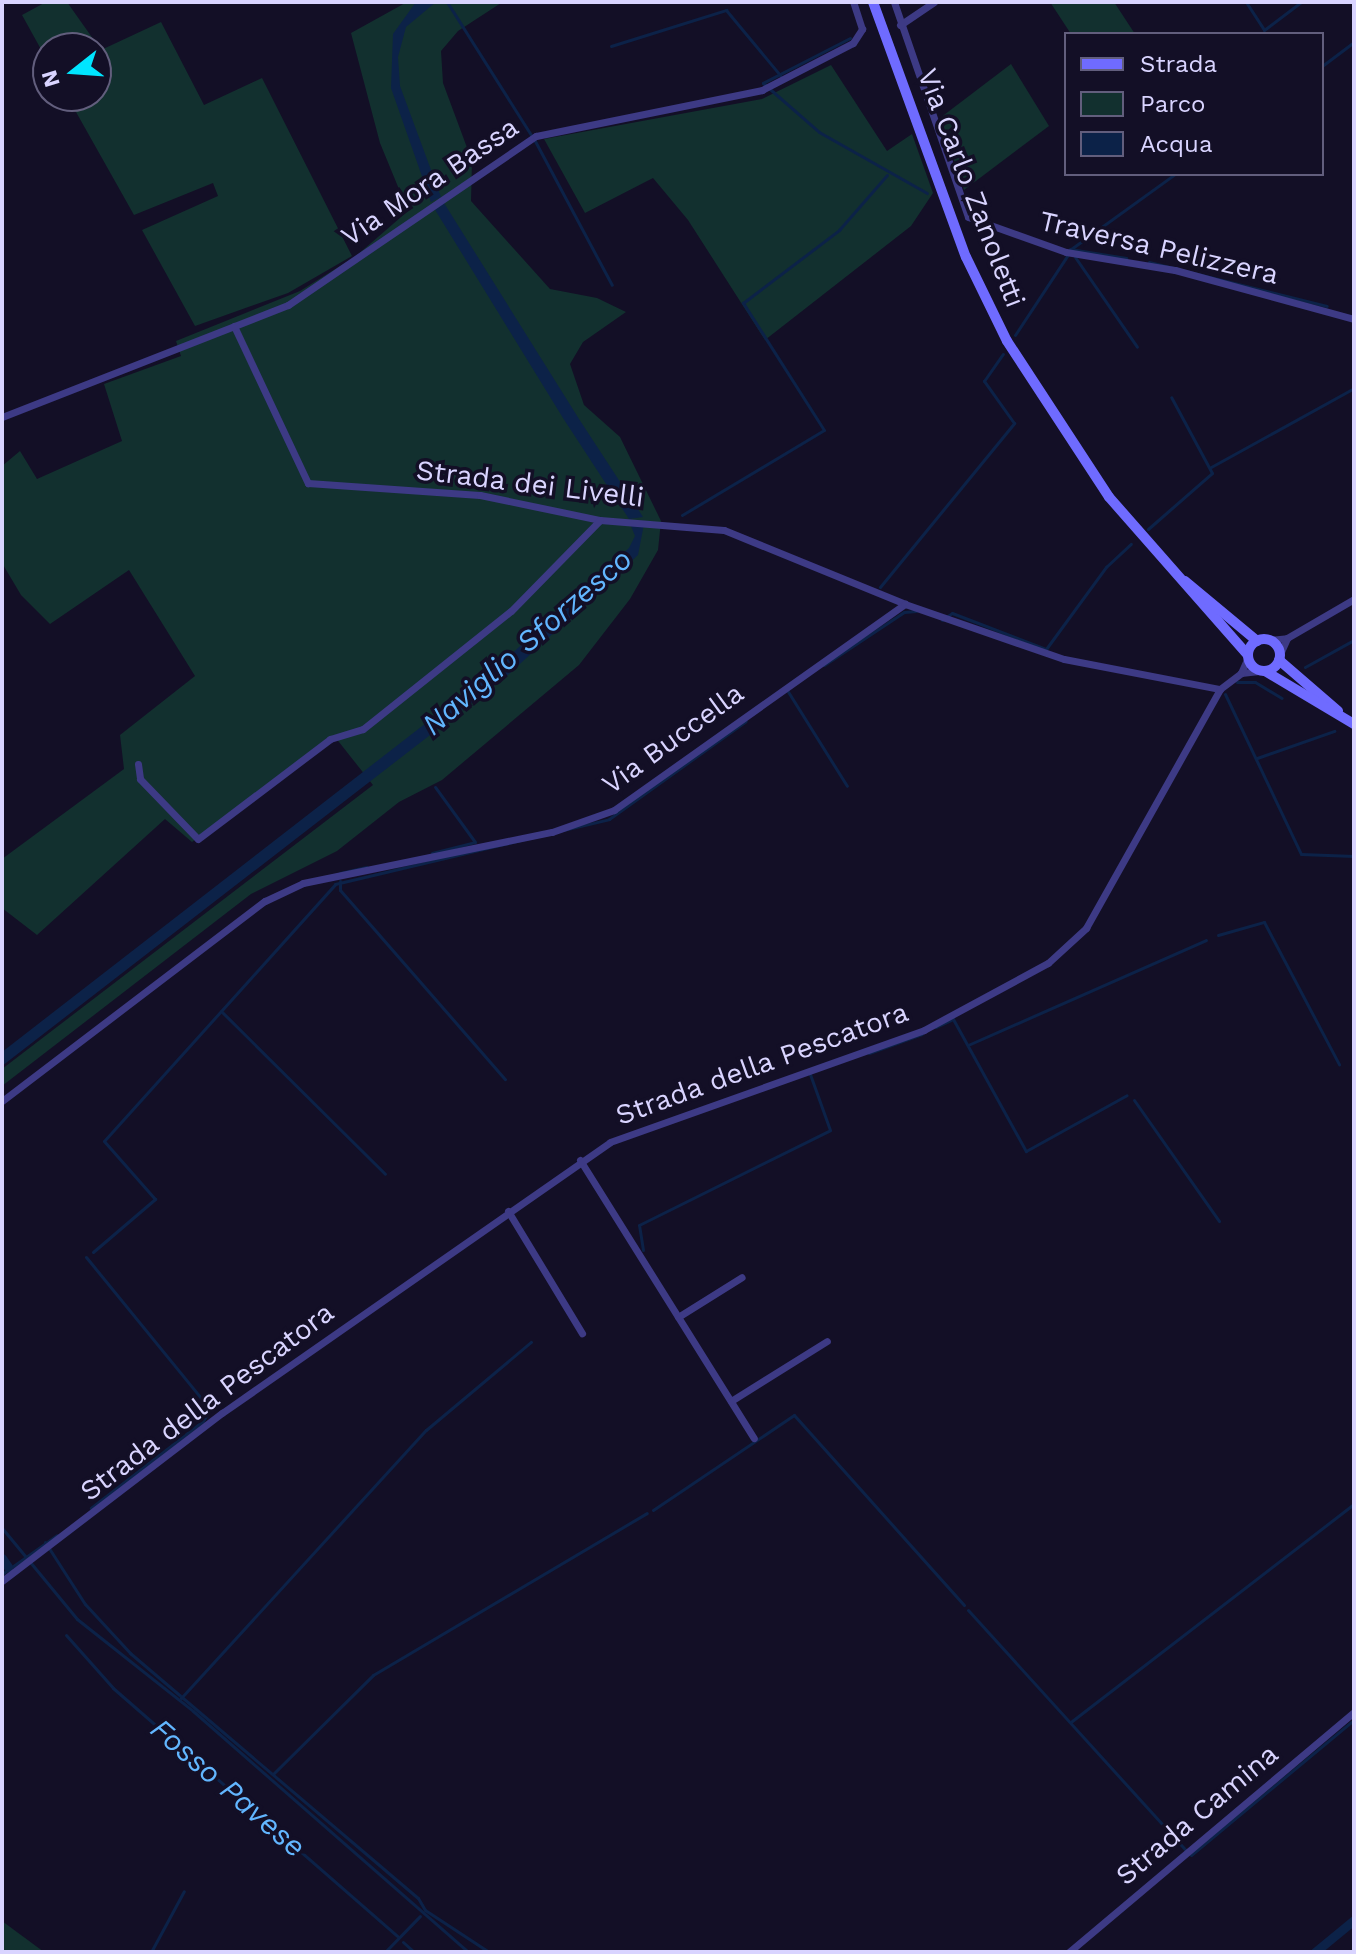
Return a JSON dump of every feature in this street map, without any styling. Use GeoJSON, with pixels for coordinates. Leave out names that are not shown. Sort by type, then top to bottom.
{"type":"FeatureCollection","features":[{"type":"Feature","properties":{"kind":"main road","name":"Via Carlo Zanoletti"},"geometry":{"type":"LineString","coordinates":[[873,2],[966,257],[1000,328],[1085,464],[1262,671]]}},
{"type":"Feature","properties":{"kind":"main road","name":"Via Carlo Zanoletti"},"geometry":{"type":"LineString","coordinates":[[1179,577],[1257,641]]}},
{"type":"Feature","properties":{"kind":"main road"},"geometry":{"type":"LineString","coordinates":[[1248,656],[1257,641],[1269,640],[1280,657],[1350,721]]}},
{"type":"Feature","properties":{"kind":"main road"},"geometry":{"type":"LineString","coordinates":[[1280,657],[1262,671],[1350,721]]}},
{"type":"Feature","properties":{"kind":"street","name":"Via Mora Bassa"},"geometry":{"type":"LineString","coordinates":[[2,417],[288,305],[532,138],[767,87],[859,37],[853,2]]}},
{"type":"Feature","properties":{"kind":"street"},"geometry":{"type":"LineString","coordinates":[[894,2],[900,25],[930,3]]}},
{"type":"Feature","properties":{"kind":"street","name":"Traversa Pelizzera"},"geometry":{"type":"LineString","coordinates":[[900,25],[968,217],[1066,252],[1175,270],[1354,319]]}},
{"type":"Feature","properties":{"kind":"street","name":"Strada dei Livelli"},"geometry":{"type":"LineString","coordinates":[[234,326],[308,483],[480,495],[600,520],[643,520],[724,530],[905,604]]}},
{"type":"Feature","properties":{"kind":"street"},"geometry":{"type":"LineString","coordinates":[[138,764],[140,779],[198,839],[330,739],[375,720],[511,611],[600,520]]}},
{"type":"Feature","properties":{"kind":"street"},"geometry":{"type":"LineString","coordinates":[[1269,640],[1287,638],[1354,599]]}},
{"type":"Feature","properties":{"kind":"street"},"geometry":{"type":"LineString","coordinates":[[905,604],[950,617],[1064,659],[1220,689],[1241,673],[1248,656]]}},
{"type":"Feature","properties":{"kind":"street","name":"Via Buccella"},"geometry":{"type":"LineString","coordinates":[[2,1101],[265,901],[303,883],[552,832],[614,810],[905,604]]}},
{"type":"Feature","properties":{"kind":"street"},"geometry":{"type":"LineString","coordinates":[[1280,657],[1287,638]]}},
{"type":"Feature","properties":{"kind":"street"},"geometry":{"type":"LineString","coordinates":[[1241,673],[1262,671]]}},
{"type":"Feature","properties":{"kind":"street","name":"Strada della Pescatora"},"geometry":{"type":"LineString","coordinates":[[9,1576],[222,1413],[580,1160],[655,1123],[924,1030],[1048,963],[1086,928],[1220,689]]}},
{"type":"Feature","properties":{"kind":"street"},"geometry":{"type":"LineString","coordinates":[[580,1160],[754,1438]]}},
{"type":"Feature","properties":{"kind":"street"},"geometry":{"type":"LineString","coordinates":[[508,1211],[582,1333]]}},
{"type":"Feature","properties":{"kind":"street"},"geometry":{"type":"LineString","coordinates":[[678,1317],[742,1277]]}},
{"type":"Feature","properties":{"kind":"street"},"geometry":{"type":"LineString","coordinates":[[731,1401],[827,1341]]}},
{"type":"Feature","properties":{"kind":"street","name":"Strada Camina"},"geometry":{"type":"LineString","coordinates":[[1069,1952],[1354,1712]]}},
{"type":"Feature","properties":{"kind":"green space"},"geometry":{"type":"Polygon","coordinates":[[[46,2],[67,2],[88,32],[32,33],[22,15],[46,2]]]}},
{"type":"Feature","properties":{"kind":"green space"},"geometry":{"type":"Polygon","coordinates":[[[407,2],[501,3],[458,31],[441,51],[443,83],[472,161],[471,201],[550,289],[597,298],[626,312],[583,342],[570,364],[584,405],[620,437],[661,521],[658,550],[630,599],[579,665],[442,780],[399,802],[337,851],[251,894],[2,1086],[2,1069],[373,785],[335,737],[192,842],[165,819],[37,935],[2,908],[2,859],[124,769],[120,735],[195,676],[129,570],[50,624],[21,595],[2,563],[2,466],[20,451],[37,479],[122,441],[104,384],[181,356],[176,341],[300,291],[356,256],[408,211],[380,143],[351,33],[407,2]]]}},
{"type":"Feature","properties":{"kind":"green space"},"geometry":{"type":"Polygon","coordinates":[[[1050,2],[1114,2],[1134,32],[1070,32],[1050,2]]]}},
{"type":"Feature","properties":{"kind":"green space"},"geometry":{"type":"Polygon","coordinates":[[[161,22],[204,105],[262,78],[352,256],[288,293],[195,326],[142,230],[218,196],[213,183],[134,215],[76,112],[112,112],[112,45],[161,22]]]}},
{"type":"Feature","properties":{"kind":"green space"},"geometry":{"type":"Polygon","coordinates":[[[1011,64],[1049,126],[964,190],[940,118],[1011,64]]]}},
{"type":"Feature","properties":{"kind":"green space"},"geometry":{"type":"Polygon","coordinates":[[[831,65],[887,151],[912,134],[933,193],[911,226],[765,340],[688,220],[653,178],[585,213],[544,139],[762,99],[831,65]]]}},
{"type":"Feature","properties":{"kind":"green space"},"geometry":{"type":"Polygon","coordinates":[[[2,1921],[44,1952],[2,1952],[2,1921]]]}},
{"type":"Feature","properties":{"kind":"water"},"geometry":{"type":"Polygon","coordinates":[[[416,2],[436,2],[406,27],[398,57],[400,86],[441,197],[431,202],[391,88],[393,34],[416,2]]]}},
{"type":"Feature","properties":{"kind":"water"},"geometry":{"type":"Polygon","coordinates":[[[444,203],[643,517],[629,519],[563,418],[434,208],[444,203]]]}},
{"type":"Feature","properties":{"kind":"water","name":"Naviglio Sforzesco"},"geometry":{"type":"Polygon","coordinates":[[[644,524],[638,555],[509,674],[2,1066],[2,1052],[488,675],[629,548],[635,536],[631,526],[644,524]]]}},
{"type":"Feature","properties":{"kind":"waterway"},"geometry":{"type":"LineString","coordinates":[[447,2],[535,141],[612,285]]}},
{"type":"Feature","properties":{"kind":"waterway"},"geometry":{"type":"LineString","coordinates":[[1246,2],[1264,30],[1301,2]]}},
{"type":"Feature","properties":{"kind":"waterway"},"geometry":{"type":"LineString","coordinates":[[611,46],[726,10],[780,75]]}},
{"type":"Feature","properties":{"kind":"waterway"},"geometry":{"type":"LineString","coordinates":[[850,38],[763,83],[819,132],[927,193]]}},
{"type":"Feature","properties":{"kind":"waterway"},"geometry":{"type":"LineString","coordinates":[[1324,64],[1354,42]]}},
{"type":"Feature","properties":{"kind":"waterway"},"geometry":{"type":"LineString","coordinates":[[682,515],[824,430],[743,303],[839,230],[887,175]]}},
{"type":"Feature","properties":{"kind":"waterway"},"geometry":{"type":"LineString","coordinates":[[1071,249],[1172,176]]}},
{"type":"Feature","properties":{"kind":"waterway"},"geometry":{"type":"LineString","coordinates":[[1070,249],[1126,258]]}},
{"type":"Feature","properties":{"kind":"waterway"},"geometry":{"type":"LineString","coordinates":[[1015,335],[1067,256]]}},
{"type":"Feature","properties":{"kind":"waterway"},"geometry":{"type":"LineString","coordinates":[[1075,257],[1137,347]]}},
{"type":"Feature","properties":{"kind":"waterway"},"geometry":{"type":"LineString","coordinates":[[1149,262],[1327,306]]}},
{"type":"Feature","properties":{"kind":"waterway"},"geometry":{"type":"LineString","coordinates":[[880,587],[1014,423],[984,381],[1003,354]]}},
{"type":"Feature","properties":{"kind":"waterway"},"geometry":{"type":"LineString","coordinates":[[1211,467],[1354,388]]}},
{"type":"Feature","properties":{"kind":"waterway"},"geometry":{"type":"LineString","coordinates":[[1148,529],[1212,473],[1171,397]]}},
{"type":"Feature","properties":{"kind":"waterway"},"geometry":{"type":"LineString","coordinates":[[942,620],[952,613],[1046,649],[1106,567],[1131,544]]}},
{"type":"Feature","properties":{"kind":"waterway"},"geometry":{"type":"LineString","coordinates":[[824,665],[904,612],[916,611]]}},
{"type":"Feature","properties":{"kind":"waterway"},"geometry":{"type":"LineString","coordinates":[[1305,667],[1354,640]]}},
{"type":"Feature","properties":{"kind":"waterway"},"geometry":{"type":"LineString","coordinates":[[1237,682],[1255,682],[1282,698]]}},
{"type":"Feature","properties":{"kind":"waterway"},"geometry":{"type":"LineString","coordinates":[[787,690],[847,786]]}},
{"type":"Feature","properties":{"kind":"waterway"},"geometry":{"type":"LineString","coordinates":[[1225,694],[1301,854],[1354,856]]}},
{"type":"Feature","properties":{"kind":"waterway"},"geometry":{"type":"LineString","coordinates":[[93,1252],[155,1199],[104,1141],[335,884],[609,819],[746,721]]}},
{"type":"Feature","properties":{"kind":"waterway"},"geometry":{"type":"LineString","coordinates":[[1257,758],[1334,731]]}},
{"type":"Feature","properties":{"kind":"waterway"},"geometry":{"type":"LineString","coordinates":[[432,853],[475,842],[435,787]]}},
{"type":"Feature","properties":{"kind":"waterway"},"geometry":{"type":"LineString","coordinates":[[340,873],[366,867]]}},
{"type":"Feature","properties":{"kind":"waterway"},"geometry":{"type":"LineString","coordinates":[[340,881],[340,890],[505,1079]]}},
{"type":"Feature","properties":{"kind":"waterway"},"geometry":{"type":"LineString","coordinates":[[1218,935],[1264,922],[1339,1064]]}},
{"type":"Feature","properties":{"kind":"waterway"},"geometry":{"type":"LineString","coordinates":[[968,1045],[1206,940]]}},
{"type":"Feature","properties":{"kind":"waterway"},"geometry":{"type":"LineString","coordinates":[[221,1011],[385,1174]]}},
{"type":"Feature","properties":{"kind":"waterway"},"geometry":{"type":"LineString","coordinates":[[936,1027],[953,1019],[1026,1151],[1127,1095]]}},
{"type":"Feature","properties":{"kind":"waterway"},"geometry":{"type":"LineString","coordinates":[[869,1053],[922,1034]]}},
{"type":"Feature","properties":{"kind":"waterway"},"geometry":{"type":"LineString","coordinates":[[643,1250],[639,1225],[830,1130],[810,1074]]}},
{"type":"Feature","properties":{"kind":"waterway"},"geometry":{"type":"LineString","coordinates":[[1134,1100],[1219,1221]]}},
{"type":"Feature","properties":{"kind":"waterway"},"geometry":{"type":"LineString","coordinates":[[86,1257],[210,1409],[203,1421],[91,1508]]}},
{"type":"Feature","properties":{"kind":"waterway"},"geometry":{"type":"LineString","coordinates":[[181,1698],[426,1430],[531,1342]]}},
{"type":"Feature","properties":{"kind":"waterway"},"geometry":{"type":"LineString","coordinates":[[653,1510],[794,1415],[964,1605]]}},
{"type":"Feature","properties":{"kind":"waterway"},"geometry":{"type":"LineString","coordinates":[[1072,1721],[1354,1504]]}},
{"type":"Feature","properties":{"kind":"waterway"},"geometry":{"type":"LineString","coordinates":[[273,1774],[373,1675],[647,1513]]}},
{"type":"Feature","properties":{"kind":"waterway"},"geometry":{"type":"LineString","coordinates":[[2,1528],[77,1619],[193,1711],[468,1952]]}},
{"type":"Feature","properties":{"kind":"waterway"},"geometry":{"type":"LineString","coordinates":[[2,1574],[57,1535]]}},
{"type":"Feature","properties":{"kind":"waterway"},"geometry":{"type":"LineString","coordinates":[[45,1542],[85,1604],[130,1653],[418,1898],[425,1910]]}},
{"type":"Feature","properties":{"kind":"waterway","name":"Fosso Pavese"},"geometry":{"type":"LineString","coordinates":[[2,1558],[8,1567]]}},
{"type":"Feature","properties":{"kind":"waterway"},"geometry":{"type":"LineString","coordinates":[[968,1610],[1186,1850]]}},
{"type":"Feature","properties":{"kind":"waterway","name":"Fosso Pavese"},"geometry":{"type":"LineString","coordinates":[[66,1635],[113,1688],[397,1936]]}},
{"type":"Feature","properties":{"kind":"waterway"},"geometry":{"type":"LineString","coordinates":[[1191,1855],[1351,1722]]}},
{"type":"Feature","properties":{"kind":"waterway"},"geometry":{"type":"LineString","coordinates":[[151,1952],[184,1891]]}},
{"type":"Feature","properties":{"kind":"waterway"},"geometry":{"type":"LineString","coordinates":[[425,1910],[489,1952]]}},
{"type":"Feature","properties":{"kind":"waterway"},"geometry":{"type":"LineString","coordinates":[[385,1952],[420,1916]]}},
{"type":"Feature","properties":{"kind":"waterway"},"geometry":{"type":"LineString","coordinates":[[1315,1952],[1354,1920]]}},
{"type":"Feature","properties":{"kind":"waterway","name":"Fosso Pavese"},"geometry":{"type":"LineString","coordinates":[[403,1942],[414,1952]]}}]}
